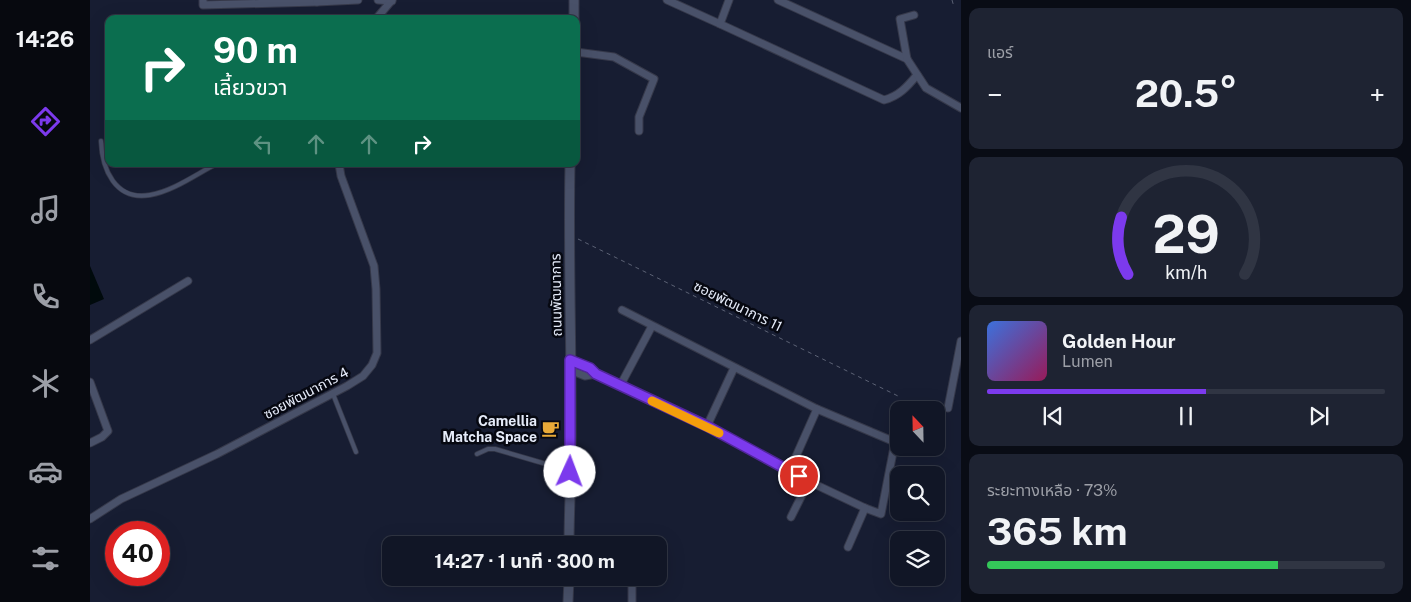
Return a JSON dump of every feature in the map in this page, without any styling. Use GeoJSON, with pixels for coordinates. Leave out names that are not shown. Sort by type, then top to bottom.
{"type":"FeatureCollection","features":[{"type":"Feature","properties":{"kind":"street"},"geometry":{"type":"LineString","coordinates":[[203,0],[203,5],[239,2],[358,0]]}},
{"type":"Feature","properties":{"kind":"street"},"geometry":{"type":"LineString","coordinates":[[378,0],[392,0]]}},
{"type":"Feature","properties":{"kind":"street"},"geometry":{"type":"LineString","coordinates":[[379,15],[392,0]]}},
{"type":"Feature","properties":{"kind":"street"},"geometry":{"type":"LineString","coordinates":[[574,0],[574,15]]}},
{"type":"Feature","properties":{"kind":"street"},"geometry":{"type":"LineString","coordinates":[[667,0],[884,100],[894,97],[906,88],[917,75]]}},
{"type":"Feature","properties":{"kind":"street"},"geometry":{"type":"LineString","coordinates":[[720,24],[730,0]]}},
{"type":"Feature","properties":{"kind":"street"},"geometry":{"type":"LineString","coordinates":[[778,0],[907,59]]}},
{"type":"Feature","properties":{"kind":"street"},"geometry":{"type":"LineString","coordinates":[[914,15],[900,19],[907,59],[926,88],[961,108]]}},
{"type":"Feature","properties":{"kind":"street"},"geometry":{"type":"LineString","coordinates":[[580,53],[614,57],[654,79],[639,117],[639,131]]}},
{"type":"Feature","properties":{"kind":"street","name":"ซอยพัฒนาการ 4"},"geometry":{"type":"LineString","coordinates":[[90,519],[121,499],[217,454],[333,394],[363,376],[372,365],[376,353],[374,266],[341,176],[340,167]]}},
{"type":"Feature","properties":{"kind":"street","name":"ถนนพัฒนาการ"},"geometry":{"type":"LineString","coordinates":[[569,536],[570,286],[568,234],[570,167]]}},
{"type":"Feature","properties":{"kind":"street"},"geometry":{"type":"LineString","coordinates":[[90,340],[188,281]]}},
{"type":"Feature","properties":{"kind":"street"},"geometry":{"type":"LineString","coordinates":[[570,360],[590,368],[596,374],[620,386],[707,426],[789,472],[881,514],[895,442],[817,409],[622,310]]}},
{"type":"Feature","properties":{"kind":"street"},"geometry":{"type":"LineString","coordinates":[[620,386],[652,326]]}},
{"type":"Feature","properties":{"kind":"street"},"geometry":{"type":"LineString","coordinates":[[948,408],[961,341]]}},
{"type":"Feature","properties":{"kind":"street"},"geometry":{"type":"LineString","coordinates":[[707,426],[734,368]]}},
{"type":"Feature","properties":{"kind":"street"},"geometry":{"type":"LineString","coordinates":[[570,370],[585,376],[596,374]]}},
{"type":"Feature","properties":{"kind":"street"},"geometry":{"type":"LineString","coordinates":[[90,443],[102,437],[108,430],[91,388]]}},
{"type":"Feature","properties":{"kind":"street"},"geometry":{"type":"LineString","coordinates":[[789,472],[817,409]]}},
{"type":"Feature","properties":{"kind":"street"},"geometry":{"type":"LineString","coordinates":[[791,517],[809,481]]}},
{"type":"Feature","properties":{"kind":"street"},"geometry":{"type":"LineString","coordinates":[[848,547],[865,508]]}},
{"type":"Feature","properties":{"kind":"street"},"geometry":{"type":"LineString","coordinates":[[568,602],[569,586]]}},
{"type":"Feature","properties":{"kind":"street"},"geometry":{"type":"LineString","coordinates":[[632,586],[632,602]]}},
{"type":"Feature","properties":{"kind":"lane"},"geometry":{"type":"LineString","coordinates":[[101,141],[105,166]]}},
{"type":"Feature","properties":{"kind":"lane"},"geometry":{"type":"LineString","coordinates":[[105,167],[120,190],[139,195],[150,195],[176,186],[211,167]]}},
{"type":"Feature","properties":{"kind":"lane"},"geometry":{"type":"LineString","coordinates":[[333,394],[356,452]]}},
{"type":"Feature","properties":{"kind":"lane"},"geometry":{"type":"LineString","coordinates":[[477,454],[488,449],[495,449],[570,472]]}},
{"type":"Feature","properties":{"kind":"path"},"geometry":{"type":"LineString","coordinates":[[952,0],[954,7]]}},
{"type":"Feature","properties":{"kind":"path","name":"ซอยพัฒนาการ 11"},"geometry":{"type":"LineString","coordinates":[[568,234],[898,396]]}},
{"type":"Feature","properties":{"kind":"shaded area"},"geometry":{"type":"Polygon","coordinates":[[[90,266],[104,299],[90,305],[90,266]]]}},
{"type":"Feature","properties":{"kind":"slow traffic"},"geometry":{"type":"LineString","coordinates":[[652,401],[719,433]]}},
{"type":"Feature","properties":{"kind":"place","name":"Camellia Matcha Space"},"geometry":{"type":"Point","coordinates":[551,429]}},
{"type":"Feature","properties":{"kind":"route"},"geometry":{"type":"LineString","coordinates":[[570,472],[570,360],[707,426],[799,476]]}}]}
